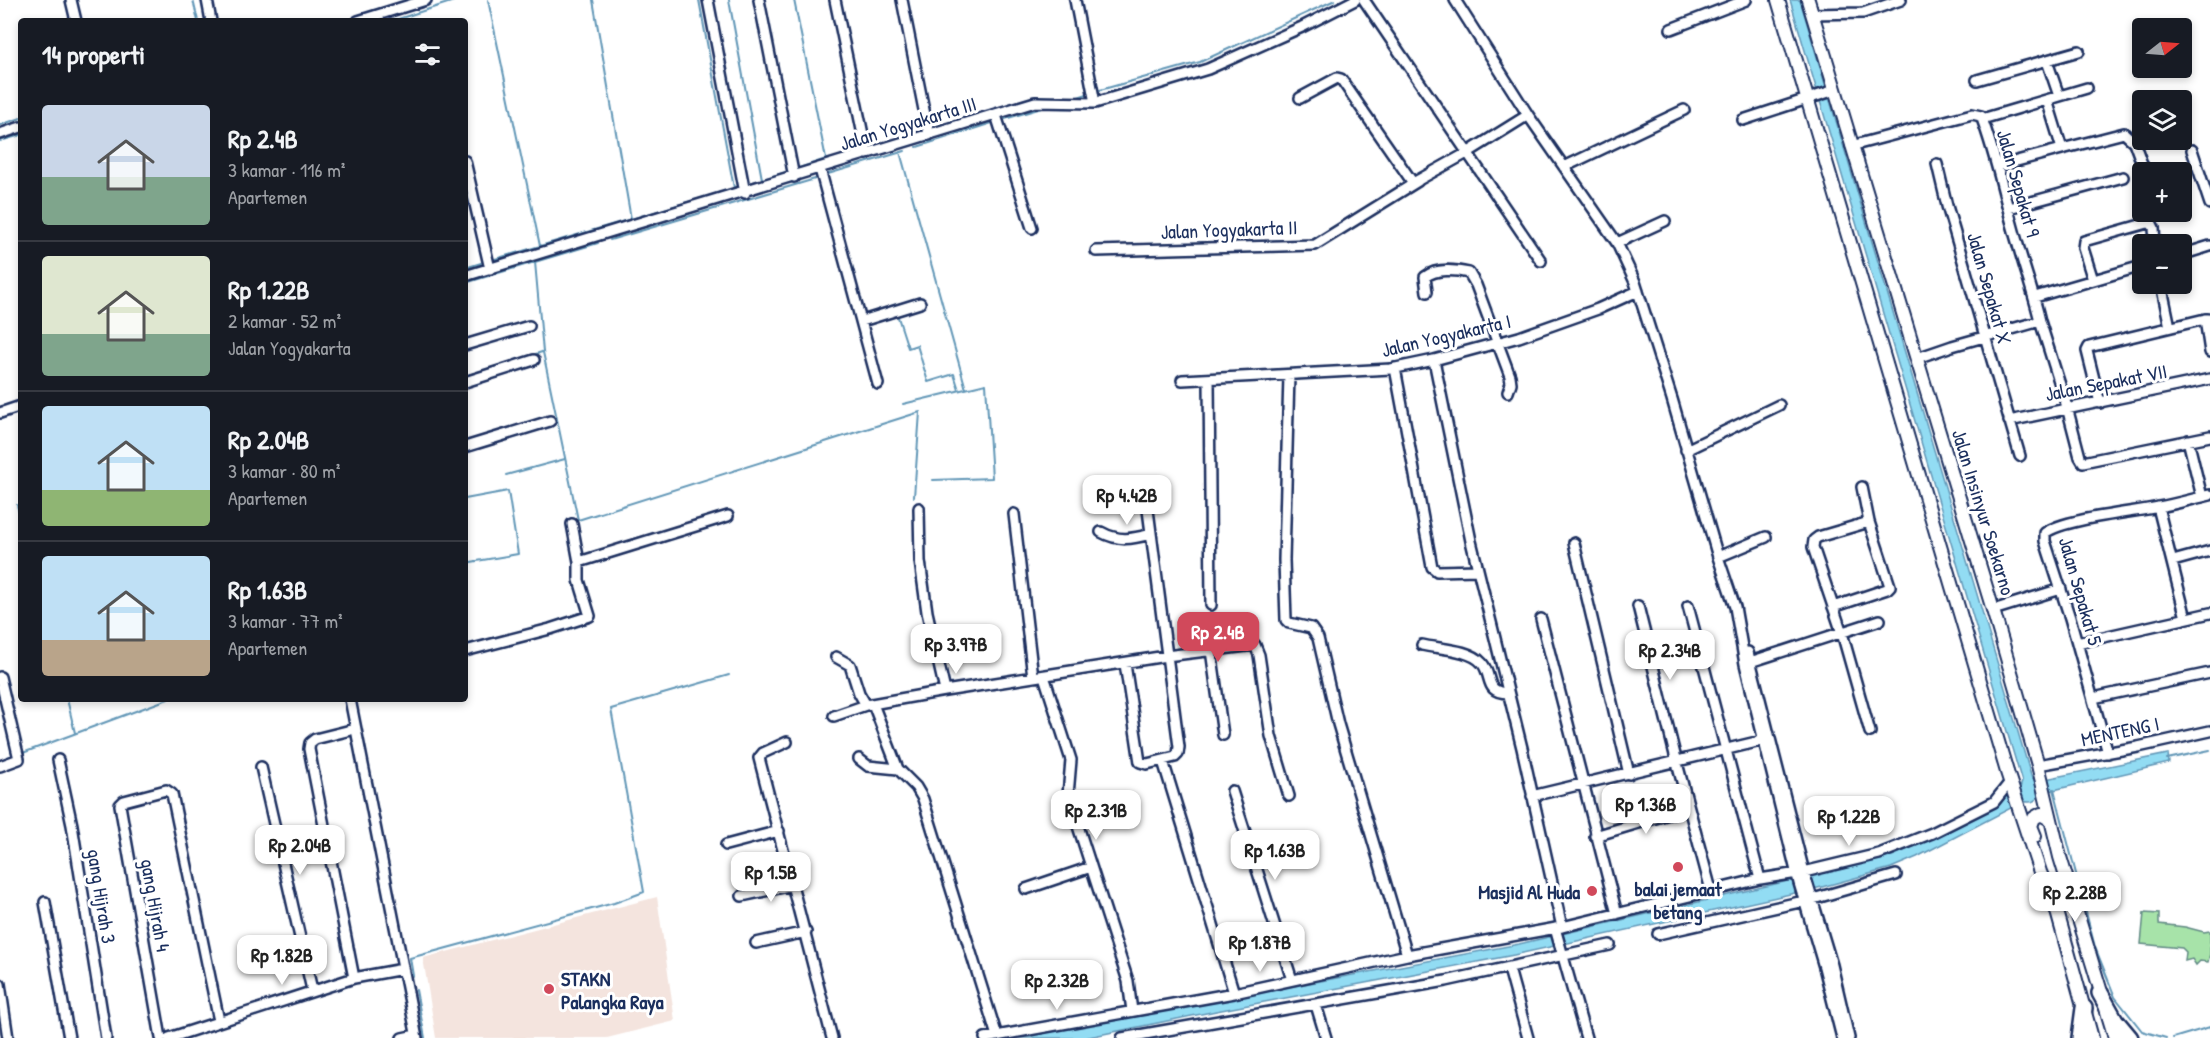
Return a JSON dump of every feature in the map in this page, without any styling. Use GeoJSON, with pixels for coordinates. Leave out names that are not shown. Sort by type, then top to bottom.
{"type":"FeatureCollection","features":[{"type":"Feature","properties":{"kind":"highway"},"geometry":{"type":"LineString","coordinates":[[2100,993],[2115,1020],[2130,1038]]}},
{"type":"Feature","properties":{"kind":"highway"},"geometry":{"type":"LineString","coordinates":[[2080,1038],[2084,1008]]}},
{"type":"Feature","properties":{"kind":"street"},"geometry":{"type":"LineString","coordinates":[[71,0],[75,18]]}},
{"type":"Feature","properties":{"kind":"street"},"geometry":{"type":"LineString","coordinates":[[207,0],[210,18]]}},
{"type":"Feature","properties":{"kind":"street"},"geometry":{"type":"LineString","coordinates":[[368,18],[426,0]]}},
{"type":"Feature","properties":{"kind":"street"},"geometry":{"type":"LineString","coordinates":[[708,0],[745,192]]}},
{"type":"Feature","properties":{"kind":"street"},"geometry":{"type":"LineString","coordinates":[[759,0],[794,177]]}},
{"type":"Feature","properties":{"kind":"street"},"geometry":{"type":"LineString","coordinates":[[835,0],[867,154]]}},
{"type":"Feature","properties":{"kind":"street"},"geometry":{"type":"LineString","coordinates":[[902,0],[930,135]]}},
{"type":"Feature","properties":{"kind":"street"},"geometry":{"type":"LineString","coordinates":[[1075,0],[1095,103]]}},
{"type":"Feature","properties":{"kind":"street","name":"Jalan Yogyakarta III"},"geometry":{"type":"LineString","coordinates":[[468,275],[1045,101],[1095,103],[1208,69],[1354,0]]}},
{"type":"Feature","properties":{"kind":"street"},"geometry":{"type":"LineString","coordinates":[[1364,0],[1541,261]]}},
{"type":"Feature","properties":{"kind":"street"},"geometry":{"type":"LineString","coordinates":[[1455,0],[1528,115],[1617,243],[1638,291],[1735,607],[1802,877],[1832,965],[1849,1038]]}},
{"type":"Feature","properties":{"kind":"street"},"geometry":{"type":"LineString","coordinates":[[1671,29],[1746,0]]}},
{"type":"Feature","properties":{"kind":"street","name":"Jalan Insinyur Soekarno"},"geometry":{"type":"LineString","coordinates":[[1778,0],[1822,94],[1851,146],[1993,610],[2038,765],[2056,846],[2115,1038]]}},
{"type":"Feature","properties":{"kind":"street","name":"Jalan Insinyur Soekarno"},"geometry":{"type":"LineString","coordinates":[[1808,0],[1812,14],[1822,94],[2013,788],[2043,879],[2053,897]]}},
{"type":"Feature","properties":{"kind":"street"},"geometry":{"type":"LineString","coordinates":[[1812,14],[1863,13],[1901,0]]}},
{"type":"Feature","properties":{"kind":"street"},"geometry":{"type":"LineString","coordinates":[[1977,80],[2079,51]]}},
{"type":"Feature","properties":{"kind":"street"},"geometry":{"type":"LineString","coordinates":[[2047,61],[2059,96]]}},
{"type":"Feature","properties":{"kind":"street"},"geometry":{"type":"LineString","coordinates":[[1300,98],[1337,78],[1341,79],[1411,181],[1413,183],[1418,181]]}},
{"type":"Feature","properties":{"kind":"street"},"geometry":{"type":"LineString","coordinates":[[1982,119],[2087,88]]}},
{"type":"Feature","properties":{"kind":"street"},"geometry":{"type":"LineString","coordinates":[[1743,120],[1822,94]]}},
{"type":"Feature","properties":{"kind":"street"},"geometry":{"type":"LineString","coordinates":[[2047,100],[2062,149]]}},
{"type":"Feature","properties":{"kind":"street"},"geometry":{"type":"LineString","coordinates":[[1564,167],[1684,110]]}},
{"type":"Feature","properties":{"kind":"street","name":"Jalan Sepakat 9"},"geometry":{"type":"LineString","coordinates":[[1851,146],[1978,114],[1982,119],[1998,166],[2017,243],[2083,462],[2188,440]]}},
{"type":"Feature","properties":{"kind":"street"},"geometry":{"type":"LineString","coordinates":[[996,115],[1032,228]]}},
{"type":"Feature","properties":{"kind":"street","name":"Jalan Yogyakarta II"},"geometry":{"type":"LineString","coordinates":[[1096,251],[1316,244],[1528,115]]}},
{"type":"Feature","properties":{"kind":"street"},"geometry":{"type":"LineString","coordinates":[[0,134],[18,128]]}},
{"type":"Feature","properties":{"kind":"street"},"geometry":{"type":"LineString","coordinates":[[1998,166],[2124,133],[2134,142],[2141,162]]}},
{"type":"Feature","properties":{"kind":"street"},"geometry":{"type":"LineString","coordinates":[[2192,150],[2210,204]]}},
{"type":"Feature","properties":{"kind":"street","name":"Jalan Sepakat X"},"geometry":{"type":"LineString","coordinates":[[1937,164],[2020,456]]}},
{"type":"Feature","properties":{"kind":"street"},"geometry":{"type":"LineString","coordinates":[[820,169],[878,384]]}},
{"type":"Feature","properties":{"kind":"street"},"geometry":{"type":"LineString","coordinates":[[468,174],[490,269]]}},
{"type":"Feature","properties":{"kind":"street"},"geometry":{"type":"LineString","coordinates":[[2009,208],[2123,177]]}},
{"type":"Feature","properties":{"kind":"street"},"geometry":{"type":"LineString","coordinates":[[1617,243],[1665,220]]}},
{"type":"Feature","properties":{"kind":"street"},"geometry":{"type":"LineString","coordinates":[[2093,280],[2083,248],[2084,241],[2151,222],[2154,234]]}},
{"type":"Feature","properties":{"kind":"street"},"geometry":{"type":"LineString","coordinates":[[2192,252],[2210,246]]}},
{"type":"Feature","properties":{"kind":"street"},"geometry":{"type":"LineString","coordinates":[[2035,297],[2132,269]]}},
{"type":"Feature","properties":{"kind":"street"},"geometry":{"type":"LineString","coordinates":[[1427,292],[1425,277],[1430,273],[1452,271],[1469,273],[1476,285],[1510,376],[1511,383],[1508,392]]}},
{"type":"Feature","properties":{"kind":"street","name":"Jalan Yogyakarta I"},"geometry":{"type":"LineString","coordinates":[[1182,380],[1395,368],[1498,343],[1598,309],[1638,291]]}},
{"type":"Feature","properties":{"kind":"street"},"geometry":{"type":"LineString","coordinates":[[2163,294],[2170,327]]}},
{"type":"Feature","properties":{"kind":"street"},"geometry":{"type":"LineString","coordinates":[[861,321],[920,303]]}},
{"type":"Feature","properties":{"kind":"street"},"geometry":{"type":"LineString","coordinates":[[2100,403],[2087,351],[2089,347],[2207,319],[2210,352]]}},
{"type":"Feature","properties":{"kind":"street"},"geometry":{"type":"LineString","coordinates":[[1917,358],[2040,321]]}},
{"type":"Feature","properties":{"kind":"street"},"geometry":{"type":"LineString","coordinates":[[468,344],[529,326]]}},
{"type":"Feature","properties":{"kind":"street"},"geometry":{"type":"LineString","coordinates":[[468,381],[534,360]]}},
{"type":"Feature","properties":{"kind":"street"},"geometry":{"type":"LineString","coordinates":[[1434,360],[1478,570],[1532,796],[1562,953],[1586,1038]]}},
{"type":"Feature","properties":{"kind":"street"},"geometry":{"type":"LineString","coordinates":[[1395,368],[1432,567],[1437,571],[1478,570]]}},
{"type":"Feature","properties":{"kind":"street"},"geometry":{"type":"LineString","coordinates":[[1289,375],[1284,560],[1286,620],[1289,623],[1311,628],[1317,638],[1338,724],[1407,955]]}},
{"type":"Feature","properties":{"kind":"street"},"geometry":{"type":"LineString","coordinates":[[1209,378],[1211,605]]}},
{"type":"Feature","properties":{"kind":"street","name":"Jalan Sepakat VII"},"geometry":{"type":"LineString","coordinates":[[2009,421],[2067,407],[2100,403],[2210,379]]}},
{"type":"Feature","properties":{"kind":"street"},"geometry":{"type":"LineString","coordinates":[[1686,450],[1779,405]]}},
{"type":"Feature","properties":{"kind":"street"},"geometry":{"type":"LineString","coordinates":[[0,413],[18,407]]}},
{"type":"Feature","properties":{"kind":"street"},"geometry":{"type":"LineString","coordinates":[[468,446],[550,422]]}},
{"type":"Feature","properties":{"kind":"street"},"geometry":{"type":"LineString","coordinates":[[2206,496],[2188,440],[2210,436]]}},
{"type":"Feature","properties":{"kind":"street"},"geometry":{"type":"LineString","coordinates":[[1833,607],[1890,586],[1869,522],[1862,488]]}},
{"type":"Feature","properties":{"kind":"street","name":"Jalan Sepakat 5"},"geometry":{"type":"LineString","coordinates":[[2108,753],[2044,535],[2047,531],[2124,512],[2206,496]]}},
{"type":"Feature","properties":{"kind":"street"},"geometry":{"type":"LineString","coordinates":[[920,507],[920,561],[927,612],[945,691]]}},
{"type":"Feature","properties":{"kind":"street"},"geometry":{"type":"LineString","coordinates":[[2158,507],[2186,618]]}},
{"type":"Feature","properties":{"kind":"street"},"geometry":{"type":"LineString","coordinates":[[1125,663],[1139,759],[1143,764],[1175,757],[1179,747],[1148,510]]}},
{"type":"Feature","properties":{"kind":"street"},"geometry":{"type":"LineString","coordinates":[[1014,514],[1033,677]]}},
{"type":"Feature","properties":{"kind":"street"},"geometry":{"type":"LineString","coordinates":[[579,562],[728,516]]}},
{"type":"Feature","properties":{"kind":"street"},"geometry":{"type":"LineString","coordinates":[[1869,522],[1814,540],[1813,547],[1842,633],[1870,732]]}},
{"type":"Feature","properties":{"kind":"street"},"geometry":{"type":"LineString","coordinates":[[468,650],[590,616],[579,580],[579,562],[572,524]]}},
{"type":"Feature","properties":{"kind":"street"},"geometry":{"type":"LineString","coordinates":[[1101,532],[1112,539],[1131,539],[1150,534]]}},
{"type":"Feature","properties":{"kind":"street"},"geometry":{"type":"LineString","coordinates":[[1718,557],[1766,537]]}},
{"type":"Feature","properties":{"kind":"street"},"geometry":{"type":"LineString","coordinates":[[1574,543],[1629,774]]}},
{"type":"Feature","properties":{"kind":"street"},"geometry":{"type":"LineString","coordinates":[[2173,561],[2210,552]]}},
{"type":"Feature","properties":{"kind":"street"},"geometry":{"type":"LineString","coordinates":[[1993,610],[2061,589]]}},
{"type":"Feature","properties":{"kind":"street"},"geometry":{"type":"LineString","coordinates":[[1638,606],[1711,890]]}},
{"type":"Feature","properties":{"kind":"street"},"geometry":{"type":"LineString","coordinates":[[1688,606],[1760,879]]}},
{"type":"Feature","properties":{"kind":"street"},"geometry":{"type":"LineString","coordinates":[[2077,643],[2210,613]]}},
{"type":"Feature","properties":{"kind":"street"},"geometry":{"type":"LineString","coordinates":[[1541,619],[1595,836],[1617,914]]}},
{"type":"Feature","properties":{"kind":"street"},"geometry":{"type":"LineString","coordinates":[[1748,663],[1880,620]]}},
{"type":"Feature","properties":{"kind":"street"},"geometry":{"type":"LineString","coordinates":[[834,716],[870,705],[945,691],[1252,644],[1258,648],[1271,736],[1289,796]]}},
{"type":"Feature","properties":{"kind":"street"},"geometry":{"type":"LineString","coordinates":[[1422,645],[1476,658],[1485,669],[1495,691],[1508,693]]}},
{"type":"Feature","properties":{"kind":"street"},"geometry":{"type":"LineString","coordinates":[[1211,650],[1223,735]]}},
{"type":"Feature","properties":{"kind":"street"},"geometry":{"type":"LineString","coordinates":[[836,657],[850,665],[859,693],[870,705],[898,769],[916,787],[923,799],[997,1036]]}},
{"type":"Feature","properties":{"kind":"street"},"geometry":{"type":"LineString","coordinates":[[2093,698],[2210,673]]}},
{"type":"Feature","properties":{"kind":"street"},"geometry":{"type":"LineString","coordinates":[[1044,676],[1071,760],[1068,795],[1128,981],[1132,1011]]}},
{"type":"Feature","properties":{"kind":"street"},"geometry":{"type":"LineString","coordinates":[[0,677],[19,759],[0,766]]}},
{"type":"Feature","properties":{"kind":"street"},"geometry":{"type":"LineString","coordinates":[[350,702],[416,1037],[402,1038]]}},
{"type":"Feature","properties":{"kind":"street"},"geometry":{"type":"LineString","coordinates":[[354,978],[309,749],[310,743],[315,739],[355,729]]}},
{"type":"Feature","properties":{"kind":"street","name":"MENTENG I"},"geometry":{"type":"LineString","coordinates":[[2038,765],[2108,753],[2210,731]]}},
{"type":"Feature","properties":{"kind":"street"},"geometry":{"type":"LineString","coordinates":[[1532,796],[1767,740]]}},
{"type":"Feature","properties":{"kind":"street"},"geometry":{"type":"LineString","coordinates":[[787,742],[763,753],[759,758],[832,1038]]}},
{"type":"Feature","properties":{"kind":"street"},"geometry":{"type":"LineString","coordinates":[[859,759],[868,766],[898,769]]}},
{"type":"Feature","properties":{"kind":"street","name":"gang Hijrah 3"},"geometry":{"type":"LineString","coordinates":[[58,760],[72,825],[106,1038]]}},
{"type":"Feature","properties":{"kind":"street"},"geometry":{"type":"LineString","coordinates":[[1163,761],[1234,993]]}},
{"type":"Feature","properties":{"kind":"street"},"geometry":{"type":"LineString","coordinates":[[261,767],[312,990]]}},
{"type":"Feature","properties":{"kind":"street"},"geometry":{"type":"LineString","coordinates":[[985,1038],[1018,1035],[1234,993],[1407,955],[1558,930],[1760,879],[1802,877],[1879,854],[1932,833],[1994,802],[2013,788]]}},
{"type":"Feature","properties":{"kind":"street"},"geometry":{"type":"LineString","coordinates":[[2021,811],[2037,808],[2043,802],[2044,789]]}},
{"type":"Feature","properties":{"kind":"street","name":"gang Hijrah 4"},"geometry":{"type":"LineString","coordinates":[[161,1038],[120,805],[124,801],[166,790],[171,794],[219,1021]]}},
{"type":"Feature","properties":{"kind":"street"},"geometry":{"type":"LineString","coordinates":[[1232,791],[1292,980]]}},
{"type":"Feature","properties":{"kind":"street"},"geometry":{"type":"LineString","coordinates":[[1595,836],[1689,808]]}},
{"type":"Feature","properties":{"kind":"street"},"geometry":{"type":"LineString","coordinates":[[2051,820],[2045,815],[2038,815],[2031,826],[2092,1038]]}},
{"type":"Feature","properties":{"kind":"street"},"geometry":{"type":"LineString","coordinates":[[726,844],[779,831]]}},
{"type":"Feature","properties":{"kind":"street"},"geometry":{"type":"LineString","coordinates":[[1026,890],[1091,867]]}},
{"type":"Feature","properties":{"kind":"street"},"geometry":{"type":"LineString","coordinates":[[1658,934],[1896,875]]}},
{"type":"Feature","properties":{"kind":"street"},"geometry":{"type":"LineString","coordinates":[[742,896],[793,885]]}},
{"type":"Feature","properties":{"kind":"street"},"geometry":{"type":"LineString","coordinates":[[1808,897],[1842,1038]]}},
{"type":"Feature","properties":{"kind":"street"},"geometry":{"type":"LineString","coordinates":[[45,902],[69,1038]]}},
{"type":"Feature","properties":{"kind":"street"},"geometry":{"type":"LineString","coordinates":[[756,943],[806,932]]}},
{"type":"Feature","properties":{"kind":"street"},"geometry":{"type":"LineString","coordinates":[[1122,1038],[1509,969],[1562,953],[1610,945]]}},
{"type":"Feature","properties":{"kind":"street"},"geometry":{"type":"LineString","coordinates":[[2074,975],[2092,968]]}},
{"type":"Feature","properties":{"kind":"street"},"geometry":{"type":"LineString","coordinates":[[169,1038],[312,990],[354,978],[403,969]]}},
{"type":"Feature","properties":{"kind":"street"},"geometry":{"type":"LineString","coordinates":[[1509,969],[1528,1038]]}},
{"type":"Feature","properties":{"kind":"street"},"geometry":{"type":"LineString","coordinates":[[0,984],[8,1038]]}},
{"type":"Feature","properties":{"kind":"street"},"geometry":{"type":"LineString","coordinates":[[1316,1005],[1326,1038]]}},
{"type":"Feature","properties":{"kind":"shaded area","name":"STAKN Palangka Raya"},"geometry":{"type":"Polygon","coordinates":[[[657,897],[675,1021],[607,1038],[436,1038],[423,958],[657,897]]]}},
{"type":"Feature","properties":{"kind":"green space"},"geometry":{"type":"Polygon","coordinates":[[[2144,913],[2159,914],[2159,924],[2204,932],[2210,931],[2208,962],[2200,961],[2196,965],[2192,959],[2185,961],[2186,952],[2182,948],[2141,944],[2144,913]]]}},
{"type":"Feature","properties":{"kind":"water"},"geometry":{"type":"Polygon","coordinates":[[[1790,0],[1800,0],[2032,779],[2036,781],[2168,754],[2169,763],[2041,793],[2034,801],[2024,801],[1917,857],[1891,868],[1822,887],[1514,955],[1084,1038],[1015,1038],[1519,944],[1890,857],[1915,846],[2020,788],[2022,782],[1790,0]]]}},
{"type":"Feature","properties":{"kind":"waterway"},"geometry":{"type":"LineString","coordinates":[[193,0],[197,18]]}},
{"type":"Feature","properties":{"kind":"waterway"},"geometry":{"type":"LineString","coordinates":[[401,18],[457,0]]}},
{"type":"Feature","properties":{"kind":"waterway"},"geometry":{"type":"LineString","coordinates":[[488,0],[540,246],[495,259]]}},
{"type":"Feature","properties":{"kind":"waterway"},"geometry":{"type":"LineString","coordinates":[[593,0],[631,219]]}},
{"type":"Feature","properties":{"kind":"waterway"},"geometry":{"type":"LineString","coordinates":[[699,0],[734,188]]}},
{"type":"Feature","properties":{"kind":"waterway"},"geometry":{"type":"LineString","coordinates":[[729,0],[762,179]]}},
{"type":"Feature","properties":{"kind":"waterway"},"geometry":{"type":"LineString","coordinates":[[794,0],[826,159],[799,168]]}},
{"type":"Feature","properties":{"kind":"waterway"},"geometry":{"type":"LineString","coordinates":[[1100,90],[1200,62],[1335,0]]}},
{"type":"Feature","properties":{"kind":"waterway"},"geometry":{"type":"LineString","coordinates":[[213,6],[215,18]]}},
{"type":"Feature","properties":{"kind":"waterway"},"geometry":{"type":"LineString","coordinates":[[1075,98],[1087,94]]}},
{"type":"Feature","properties":{"kind":"waterway"},"geometry":{"type":"LineString","coordinates":[[1005,119],[1045,107]]}},
{"type":"Feature","properties":{"kind":"waterway"},"geometry":{"type":"LineString","coordinates":[[0,125],[18,119]]}},
{"type":"Feature","properties":{"kind":"waterway"},"geometry":{"type":"LineString","coordinates":[[917,147],[992,123]]}},
{"type":"Feature","properties":{"kind":"waterway"},"geometry":{"type":"LineString","coordinates":[[0,141],[18,136]]}},
{"type":"Feature","properties":{"kind":"waterway"},"geometry":{"type":"LineString","coordinates":[[828,174],[905,151]]}},
{"type":"Feature","properties":{"kind":"waterway"},"geometry":{"type":"LineString","coordinates":[[900,152],[966,389]]}},
{"type":"Feature","properties":{"kind":"waterway"},"geometry":{"type":"LineString","coordinates":[[747,184],[786,172]]}},
{"type":"Feature","properties":{"kind":"waterway"},"geometry":{"type":"LineString","coordinates":[[610,240],[815,179]]}},
{"type":"Feature","properties":{"kind":"waterway"},"geometry":{"type":"LineString","coordinates":[[540,246],[742,186]]}},
{"type":"Feature","properties":{"kind":"waterway"},"geometry":{"type":"LineString","coordinates":[[468,282],[598,243]]}},
{"type":"Feature","properties":{"kind":"waterway"},"geometry":{"type":"LineString","coordinates":[[535,262],[543,352],[578,520],[920,412],[914,497]]}},
{"type":"Feature","properties":{"kind":"waterway"},"geometry":{"type":"LineString","coordinates":[[468,267],[481,263]]}},
{"type":"Feature","properties":{"kind":"waterway"},"geometry":{"type":"LineString","coordinates":[[898,317],[908,348],[917,345],[928,382],[954,374],[959,390]]}},
{"type":"Feature","properties":{"kind":"waterway"},"geometry":{"type":"LineString","coordinates":[[468,375],[542,352]]}},
{"type":"Feature","properties":{"kind":"waterway"},"geometry":{"type":"LineString","coordinates":[[903,404],[986,384],[992,478],[933,480]]}},
{"type":"Feature","properties":{"kind":"waterway"},"geometry":{"type":"LineString","coordinates":[[0,407],[18,402]]}},
{"type":"Feature","properties":{"kind":"waterway"},"geometry":{"type":"LineString","coordinates":[[506,475],[565,459]]}},
{"type":"Feature","properties":{"kind":"waterway"},"geometry":{"type":"LineString","coordinates":[[468,498],[508,491],[518,554],[468,562]]}},
{"type":"Feature","properties":{"kind":"waterway"},"geometry":{"type":"LineString","coordinates":[[413,976],[410,958],[614,903],[644,892],[611,709],[729,675]]}},
{"type":"Feature","properties":{"kind":"waterway"},"geometry":{"type":"LineString","coordinates":[[68,702],[75,733]]}},
{"type":"Feature","properties":{"kind":"waterway"},"geometry":{"type":"LineString","coordinates":[[20,754],[160,702]]}},
{"type":"Feature","properties":{"kind":"waterway"},"geometry":{"type":"LineString","coordinates":[[2167,759],[2210,750]]}},
{"type":"Feature","properties":{"kind":"waterway"},"geometry":{"type":"LineString","coordinates":[[0,761],[14,756]]}},
{"type":"Feature","properties":{"kind":"waterway"},"geometry":{"type":"LineString","coordinates":[[2054,789],[2095,947],[2115,997],[2142,1031],[2166,1038]]}},
{"type":"Feature","properties":{"kind":"waterway"},"geometry":{"type":"LineString","coordinates":[[416,990],[425,1038]]}},
{"type":"Feature","properties":{"kind":"waterway"},"geometry":{"type":"LineString","coordinates":[[2173,1038],[2210,1027]]}},
{"type":"Feature","properties":{"kind":"place","name":"balai jemaat betang"},"geometry":{"type":"Point","coordinates":[1678,867]}},
{"type":"Feature","properties":{"kind":"place","name":"Masjid Al Huda"},"geometry":{"type":"Point","coordinates":[1592,891]}},
{"type":"Feature","properties":{"kind":"place","name":"STAKN Palangka Raya"},"geometry":{"type":"Point","coordinates":[549,989]}}]}
